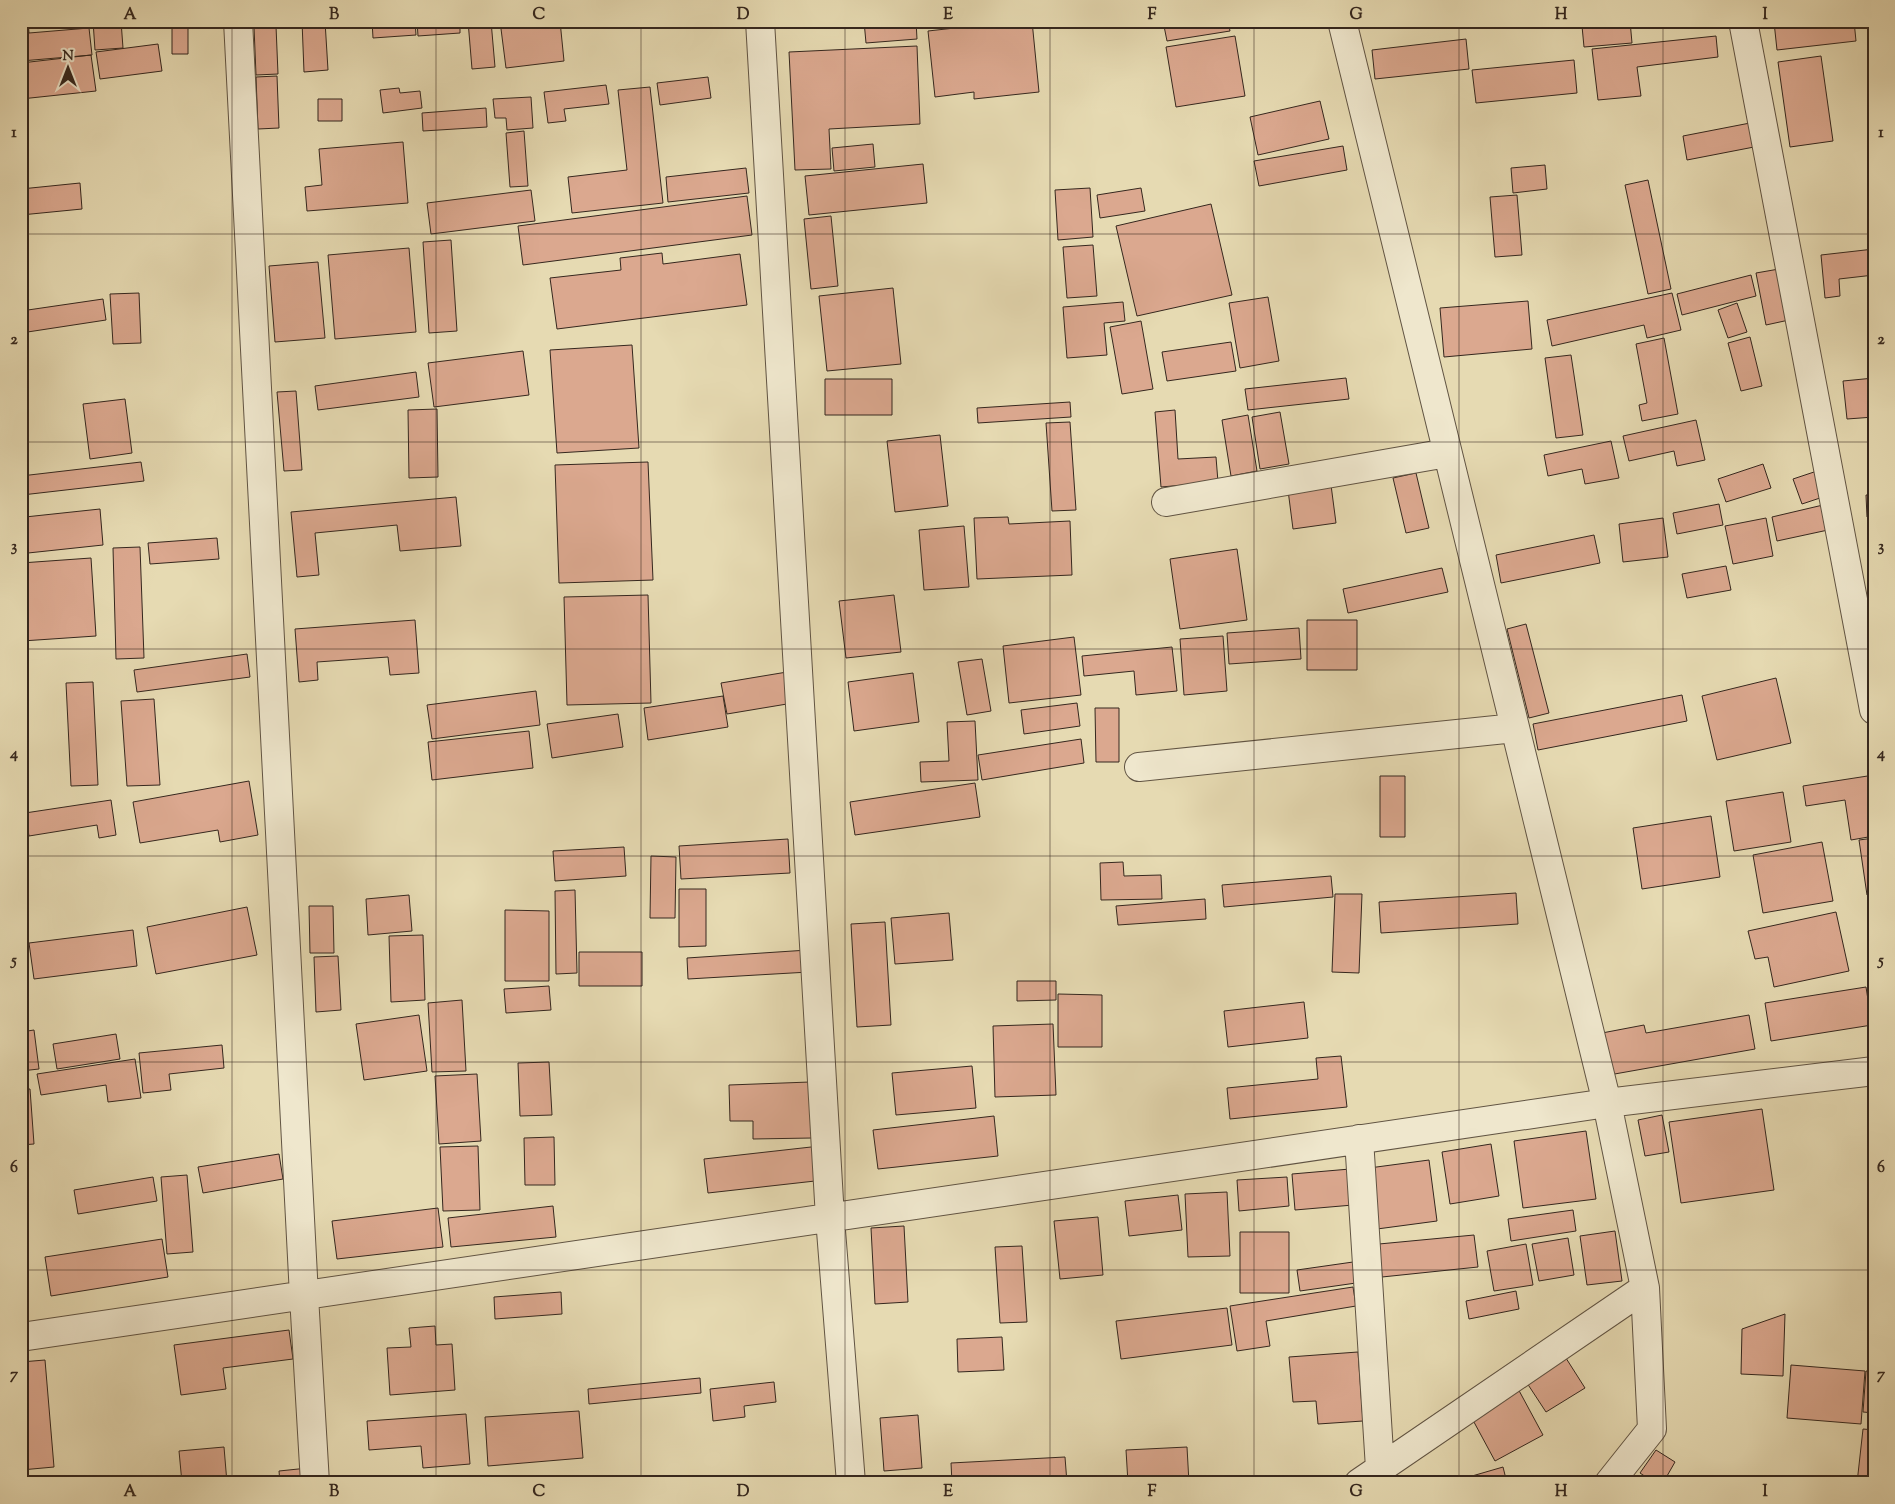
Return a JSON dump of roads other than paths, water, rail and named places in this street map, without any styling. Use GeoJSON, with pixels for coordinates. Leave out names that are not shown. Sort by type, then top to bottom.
{"type":"FeatureCollection","features":[{"type":"Feature","properties":{"kind":"street"},"geometry":{"type":"LineString","coordinates":[[238,21],[315,1483]]}},
{"type":"Feature","properties":{"kind":"street"},"geometry":{"type":"LineString","coordinates":[[760,21],[830,1218],[851,1483]]}},
{"type":"Feature","properties":{"kind":"street"},"geometry":{"type":"LineString","coordinates":[[1342,21],[1607,1103],[1645,1288],[1652,1429],[1609,1483]]}},
{"type":"Feature","properties":{"kind":"street"},"geometry":{"type":"LineString","coordinates":[[1743,21],[1874,710]]}},
{"type":"Feature","properties":{"kind":"street"},"geometry":{"type":"LineString","coordinates":[[1166,502],[1447,453]]}},
{"type":"Feature","properties":{"kind":"street"},"geometry":{"type":"LineString","coordinates":[[1139,767],[1515,728]]}},
{"type":"Feature","properties":{"kind":"street"},"geometry":{"type":"LineString","coordinates":[[21,1337],[1607,1103],[1874,1071]]}},
{"type":"Feature","properties":{"kind":"street"},"geometry":{"type":"LineString","coordinates":[[1359,1139],[1369,1476]]}},
{"type":"Feature","properties":{"kind":"street"},"geometry":{"type":"LineString","coordinates":[[1369,1476],[1645,1288]]}}]}
